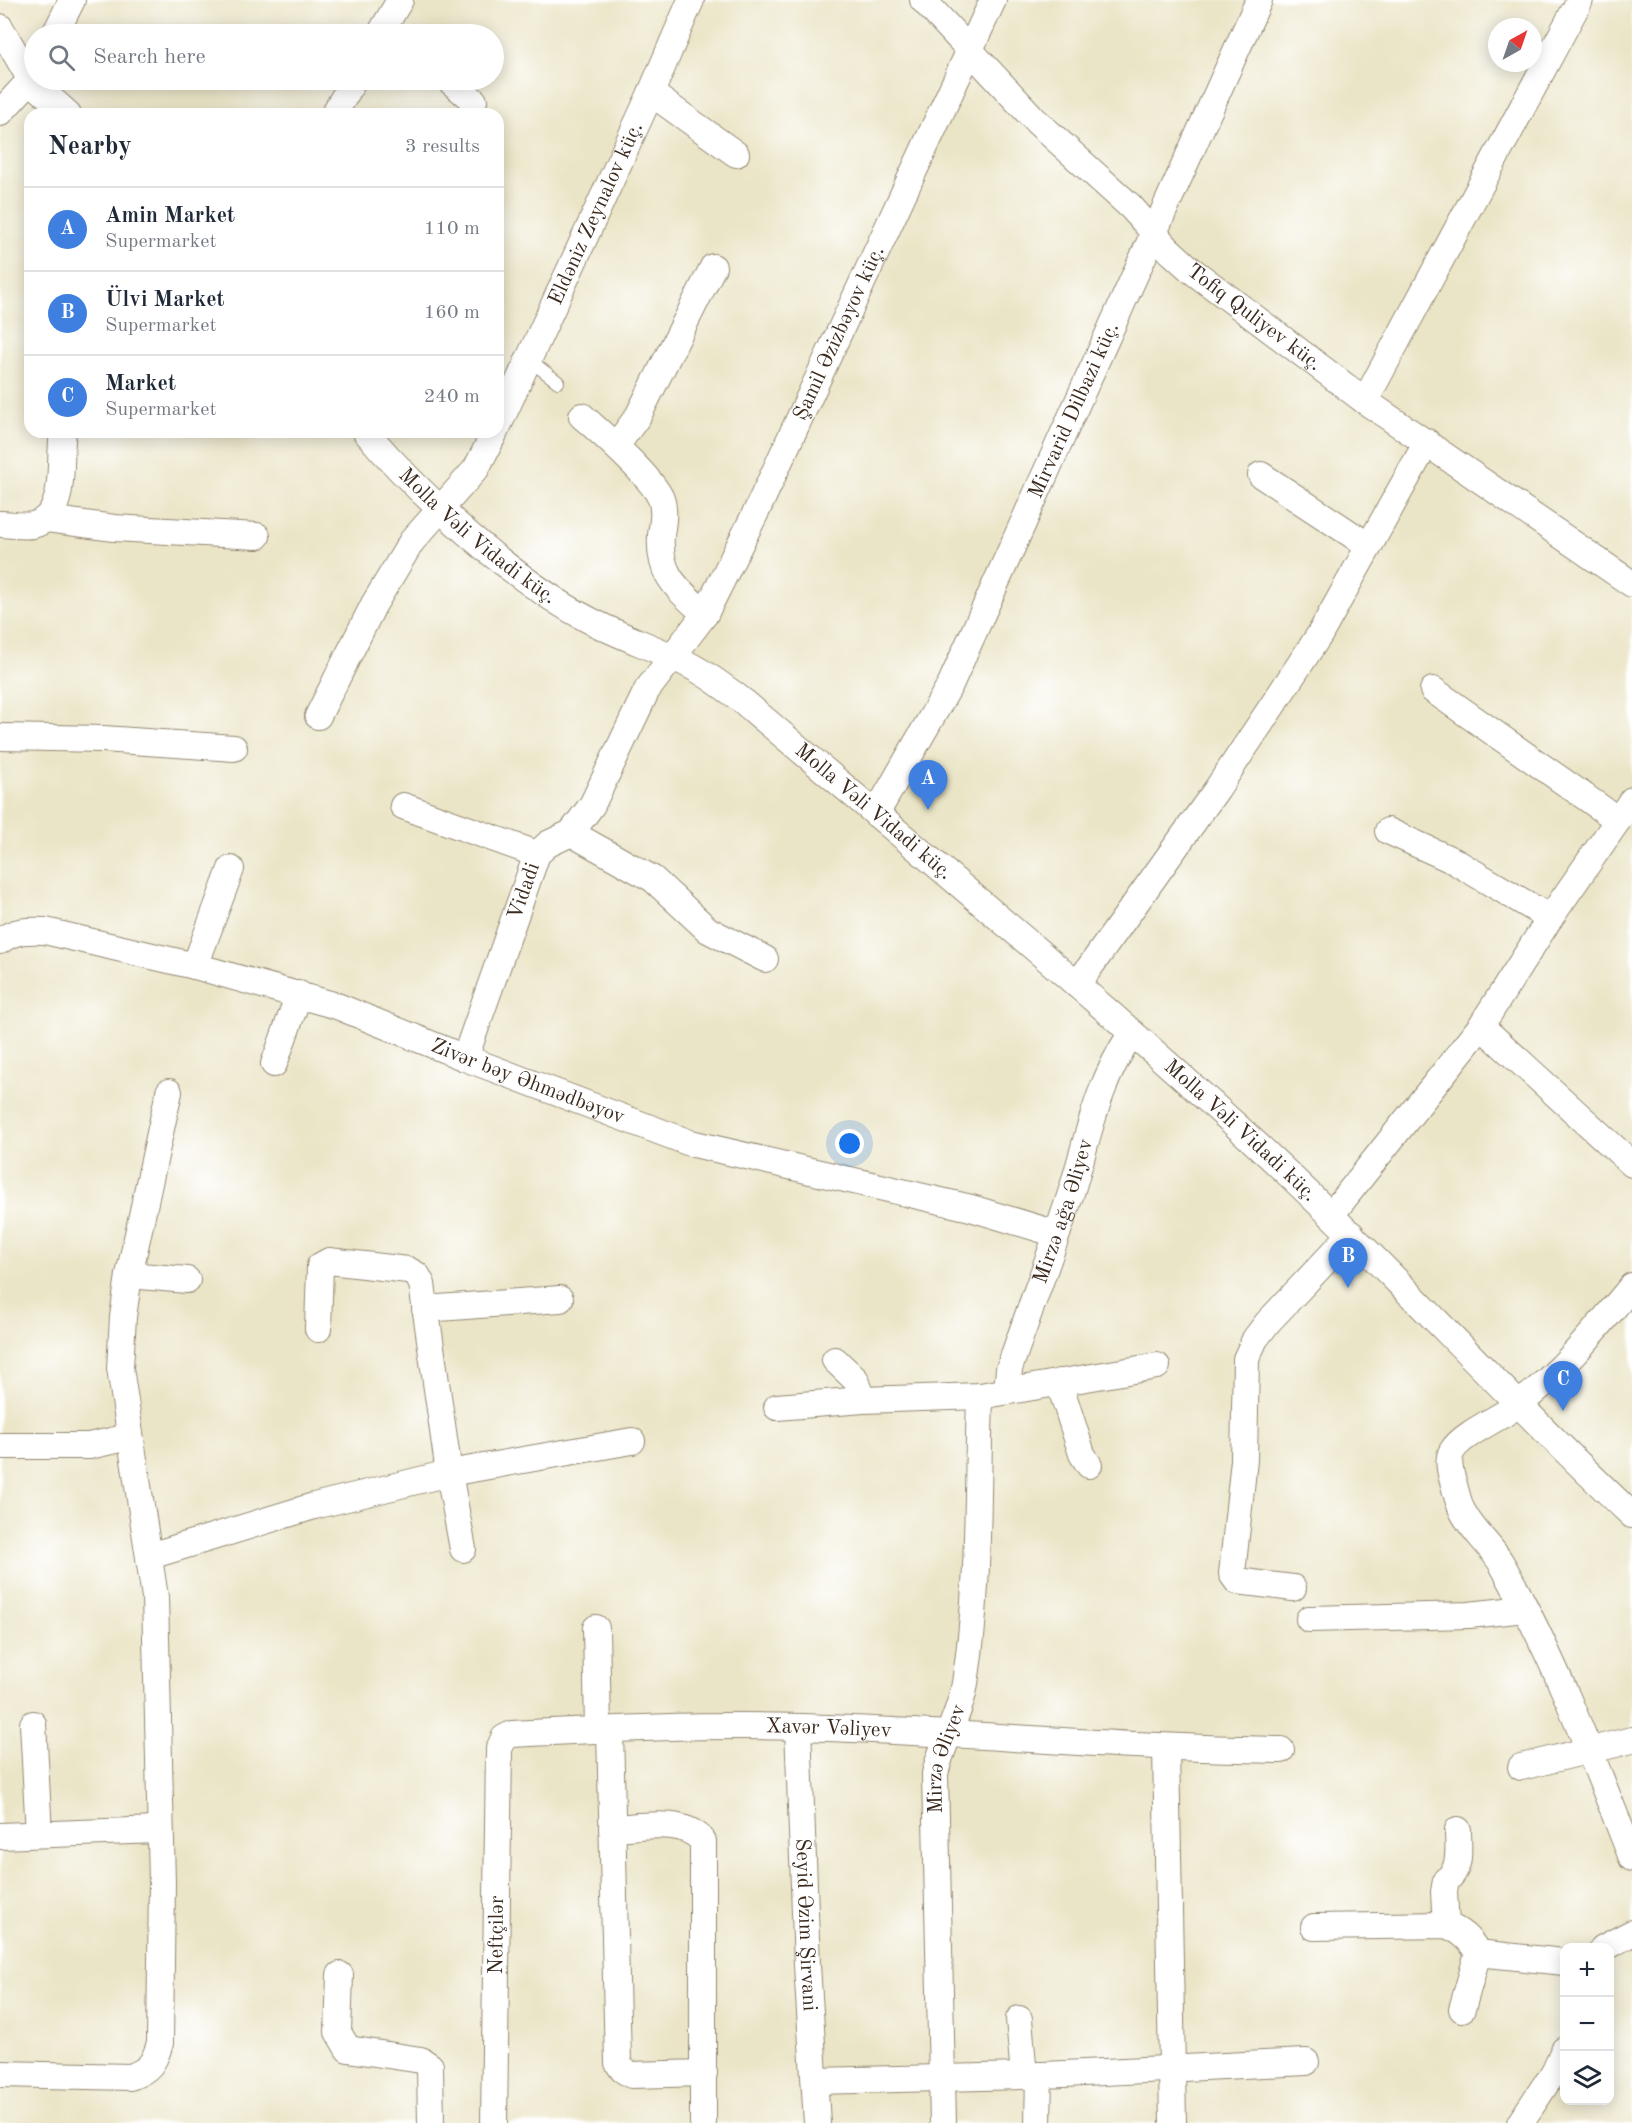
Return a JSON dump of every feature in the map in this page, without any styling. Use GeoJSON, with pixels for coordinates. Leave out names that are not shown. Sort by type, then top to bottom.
{"type":"FeatureCollection","features":[{"type":"Feature","properties":{"kind":"street"},"geometry":{"type":"LineString","coordinates":[[60,24],[72,0]]}},
{"type":"Feature","properties":{"kind":"street"},"geometry":{"type":"LineString","coordinates":[[391,24],[400,0]]}},
{"type":"Feature","properties":{"kind":"street","name":"Eldəniz Zeynalov küç."},"geometry":{"type":"LineString","coordinates":[[504,413],[651,93],[691,0]]}},
{"type":"Feature","properties":{"kind":"street","name":"Tofiq Quliyev küç."},"geometry":{"type":"LineString","coordinates":[[922,0],[1036,121],[1155,231],[1169,250],[1190,269],[1365,401],[1632,584]]}},
{"type":"Feature","properties":{"kind":"street","name":"Şamil Əzizbəyov küç."},"geometry":{"type":"LineString","coordinates":[[672,656],[705,614],[757,510],[993,0]]}},
{"type":"Feature","properties":{"kind":"street","name":"Mirvarid Dilbazi küç."},"geometry":{"type":"LineString","coordinates":[[876,814],[950,685],[1259,0]]}},
{"type":"Feature","properties":{"kind":"street"},"geometry":{"type":"LineString","coordinates":[[1365,401],[1580,0]]}},
{"type":"Feature","properties":{"kind":"street"},"geometry":{"type":"LineString","coordinates":[[0,27],[24,65]]}},
{"type":"Feature","properties":{"kind":"street"},"geometry":{"type":"LineString","coordinates":[[0,113],[24,88]]}},
{"type":"Feature","properties":{"kind":"street"},"geometry":{"type":"LineString","coordinates":[[44,90],[62,108]]}},
{"type":"Feature","properties":{"kind":"street"},"geometry":{"type":"LineString","coordinates":[[338,108],[348,90]]}},
{"type":"Feature","properties":{"kind":"street"},"geometry":{"type":"LineString","coordinates":[[461,90],[474,101]]}},
{"type":"Feature","properties":{"kind":"street"},"geometry":{"type":"LineString","coordinates":[[651,93],[736,154]]}},
{"type":"Feature","properties":{"kind":"street"},"geometry":{"type":"LineString","coordinates":[[616,446],[638,416],[713,267]]}},
{"type":"Feature","properties":{"kind":"street"},"geometry":{"type":"LineString","coordinates":[[582,416],[616,446],[660,496],[664,508],[660,549],[670,582],[705,614]]}},
{"type":"Feature","properties":{"kind":"street"},"geometry":{"type":"LineString","coordinates":[[47,519],[53,511],[58,496],[63,438]]}},
{"type":"Feature","properties":{"kind":"street","name":"Molla Vəli Vidadi küç."},"geometry":{"type":"LineString","coordinates":[[371,438],[395,466],[441,508],[513,570],[556,601],[592,622],[672,656],[717,682],[744,702],[1077,985],[1265,1153],[1351,1234],[1518,1405],[1632,1515]]}},
{"type":"Feature","properties":{"kind":"street"},"geometry":{"type":"LineString","coordinates":[[318,716],[374,604],[412,541],[476,469],[492,438]]}},
{"type":"Feature","properties":{"kind":"street"},"geometry":{"type":"LineString","coordinates":[[1077,985],[1217,789],[1320,634],[1428,442]]}},
{"type":"Feature","properties":{"kind":"street"},"geometry":{"type":"LineString","coordinates":[[1261,475],[1369,546]]}},
{"type":"Feature","properties":{"kind":"street"},"geometry":{"type":"LineString","coordinates":[[0,524],[32,525],[47,519],[114,528],[257,536]]}},
{"type":"Feature","properties":{"kind":"street","name":"Vidadi"},"geometry":{"type":"LineString","coordinates":[[465,1058],[537,854],[548,844],[571,833],[592,805],[647,690],[672,656]]}},
{"type":"Feature","properties":{"kind":"street"},"geometry":{"type":"LineString","coordinates":[[1331,1215],[1481,1026],[1550,918],[1625,810],[1433,690]]}},
{"type":"Feature","properties":{"kind":"street"},"geometry":{"type":"LineString","coordinates":[[0,737],[103,739],[234,748]]}},
{"type":"Feature","properties":{"kind":"street"},"geometry":{"type":"LineString","coordinates":[[403,806],[537,854]]}},
{"type":"Feature","properties":{"kind":"street"},"geometry":{"type":"LineString","coordinates":[[1388,831],[1463,866],[1550,918]]}},
{"type":"Feature","properties":{"kind":"street"},"geometry":{"type":"LineString","coordinates":[[571,833],[653,879],[708,930],[765,959]]}},
{"type":"Feature","properties":{"kind":"street"},"geometry":{"type":"LineString","coordinates":[[195,966],[231,869]]}},
{"type":"Feature","properties":{"kind":"street","name":"Zivər bəy Əhmədbəyov"},"geometry":{"type":"LineString","coordinates":[[0,940],[9,934],[25,930],[45,932],[195,966],[299,994],[337,1006],[465,1058],[690,1143],[971,1208],[1058,1234]]}},
{"type":"Feature","properties":{"kind":"street"},"geometry":{"type":"LineString","coordinates":[[274,1064],[299,994]]}},
{"type":"Feature","properties":{"kind":"street"},"geometry":{"type":"LineString","coordinates":[[1481,1026],[1632,1164]]}},
{"type":"Feature","properties":{"kind":"street","name":"Mirzə ağa Əliyev"},"geometry":{"type":"LineString","coordinates":[[1007,1391],[1009,1369],[1058,1234],[1099,1092],[1115,1059],[1131,1034]]}},
{"type":"Feature","properties":{"kind":"street"},"geometry":{"type":"LineString","coordinates":[[0,2074],[130,2077],[146,2072],[153,2064],[160,2043],[162,1882],[158,1830],[157,1625],[150,1556],[129,1437],[120,1368],[123,1317],[129,1275],[169,1092]]}},
{"type":"Feature","properties":{"kind":"street"},"geometry":{"type":"LineString","coordinates":[[1293,1588],[1237,1581],[1232,1574],[1244,1460],[1246,1359],[1255,1339],[1269,1322],[1351,1234]]}},
{"type":"Feature","properties":{"kind":"street"},"geometry":{"type":"LineString","coordinates":[[318,1329],[318,1275],[320,1266],[329,1261],[408,1270],[417,1275],[422,1284],[449,1473],[463,1549]]}},
{"type":"Feature","properties":{"kind":"street"},"geometry":{"type":"LineString","coordinates":[[129,1275],[187,1280]]}},
{"type":"Feature","properties":{"kind":"street"},"geometry":{"type":"LineString","coordinates":[[1632,1286],[1586,1342],[1518,1405],[1458,1443],[1450,1453],[1449,1467],[1462,1510],[1472,1526],[1490,1545],[1525,1609],[1590,1749],[1632,1858]]}},
{"type":"Feature","properties":{"kind":"street"},"geometry":{"type":"LineString","coordinates":[[425,1309],[560,1299]]}},
{"type":"Feature","properties":{"kind":"street"},"geometry":{"type":"LineString","coordinates":[[835,1360],[856,1380],[863,1400]]}},
{"type":"Feature","properties":{"kind":"street"},"geometry":{"type":"LineString","coordinates":[[777,1407],[863,1400],[980,1396],[1157,1366]]}},
{"type":"Feature","properties":{"kind":"street"},"geometry":{"type":"LineString","coordinates":[[1059,1382],[1082,1454],[1089,1465]]}},
{"type":"Feature","properties":{"kind":"street","name":"Mirzə Əliyev"},"geometry":{"type":"LineString","coordinates":[[943,2123],[940,2077],[935,1774],[940,1753],[965,1686],[973,1610],[980,1396]]}},
{"type":"Feature","properties":{"kind":"street"},"geometry":{"type":"LineString","coordinates":[[0,1446],[89,1446],[129,1437]]}},
{"type":"Feature","properties":{"kind":"street"},"geometry":{"type":"LineString","coordinates":[[150,1556],[314,1506],[449,1473],[632,1441]]}},
{"type":"Feature","properties":{"kind":"street"},"geometry":{"type":"LineString","coordinates":[[1309,1619],[1469,1616],[1525,1609]]}},
{"type":"Feature","properties":{"kind":"street"},"geometry":{"type":"LineString","coordinates":[[596,1628],[612,1828],[618,2063],[623,2070],[631,2074],[704,2073]]}},
{"type":"Feature","properties":{"kind":"street"},"geometry":{"type":"LineString","coordinates":[[33,1724],[39,1834]]}},
{"type":"Feature","properties":{"kind":"street","name":"Xavər Vəliyev"},"geometry":{"type":"LineString","coordinates":[[499,1749],[504,1738],[512,1734],[798,1727],[1166,1749],[1281,1750]]}},
{"type":"Feature","properties":{"kind":"street","name":"Seyid Əzim Şirvani"},"geometry":{"type":"LineString","coordinates":[[798,1727],[807,1965],[817,2123]]}},
{"type":"Feature","properties":{"kind":"street"},"geometry":{"type":"LineString","coordinates":[[1521,1767],[1632,1740]]}},
{"type":"Feature","properties":{"kind":"street","name":"Neftçilər"},"geometry":{"type":"LineString","coordinates":[[494,2123],[499,1749]]}},
{"type":"Feature","properties":{"kind":"street"},"geometry":{"type":"LineString","coordinates":[[1166,1749],[1173,2123]]}},
{"type":"Feature","properties":{"kind":"street"},"geometry":{"type":"LineString","coordinates":[[612,1828],[684,1827],[695,1832],[703,1841],[703,2123]]}},
{"type":"Feature","properties":{"kind":"street"},"geometry":{"type":"LineString","coordinates":[[0,1836],[158,1830]]}},
{"type":"Feature","properties":{"kind":"street"},"geometry":{"type":"LineString","coordinates":[[1446,1925],[1444,1892],[1446,1880],[1453,1876],[1458,1866],[1458,1830]]}},
{"type":"Feature","properties":{"kind":"street"},"geometry":{"type":"LineString","coordinates":[[1314,1927],[1446,1925],[1457,1929],[1470,1940],[1478,1953],[1462,2009]]}},
{"type":"Feature","properties":{"kind":"street"},"geometry":{"type":"LineString","coordinates":[[1611,1943],[1632,1933]]}},
{"type":"Feature","properties":{"kind":"street"},"geometry":{"type":"LineString","coordinates":[[1478,1953],[1560,1962]]}},
{"type":"Feature","properties":{"kind":"street"},"geometry":{"type":"LineString","coordinates":[[340,1975],[338,2032],[341,2040],[348,2049],[420,2060],[430,2066],[431,2123]]}},
{"type":"Feature","properties":{"kind":"street"},"geometry":{"type":"LineString","coordinates":[[1019,2019],[1032,2076],[1038,2123]]}},
{"type":"Feature","properties":{"kind":"street"},"geometry":{"type":"LineString","coordinates":[[1520,2123],[1554,2072],[1564,2051]]}},
{"type":"Feature","properties":{"kind":"street"},"geometry":{"type":"LineString","coordinates":[[816,2081],[1032,2076],[1306,2062]]}},
{"type":"Feature","properties":{"kind":"lane"},"geometry":{"type":"LineString","coordinates":[[528,359],[558,382]]}},
{"type":"Feature","properties":{"kind":"place","name":"Amin Market"},"geometry":{"type":"Point","coordinates":[928,810]}},
{"type":"Feature","properties":{"kind":"place","name":"Ülvi Market"},"geometry":{"type":"Point","coordinates":[1348,1288]}},
{"type":"Feature","properties":{"kind":"place","name":"Market"},"geometry":{"type":"Point","coordinates":[1563,1411]}}]}
